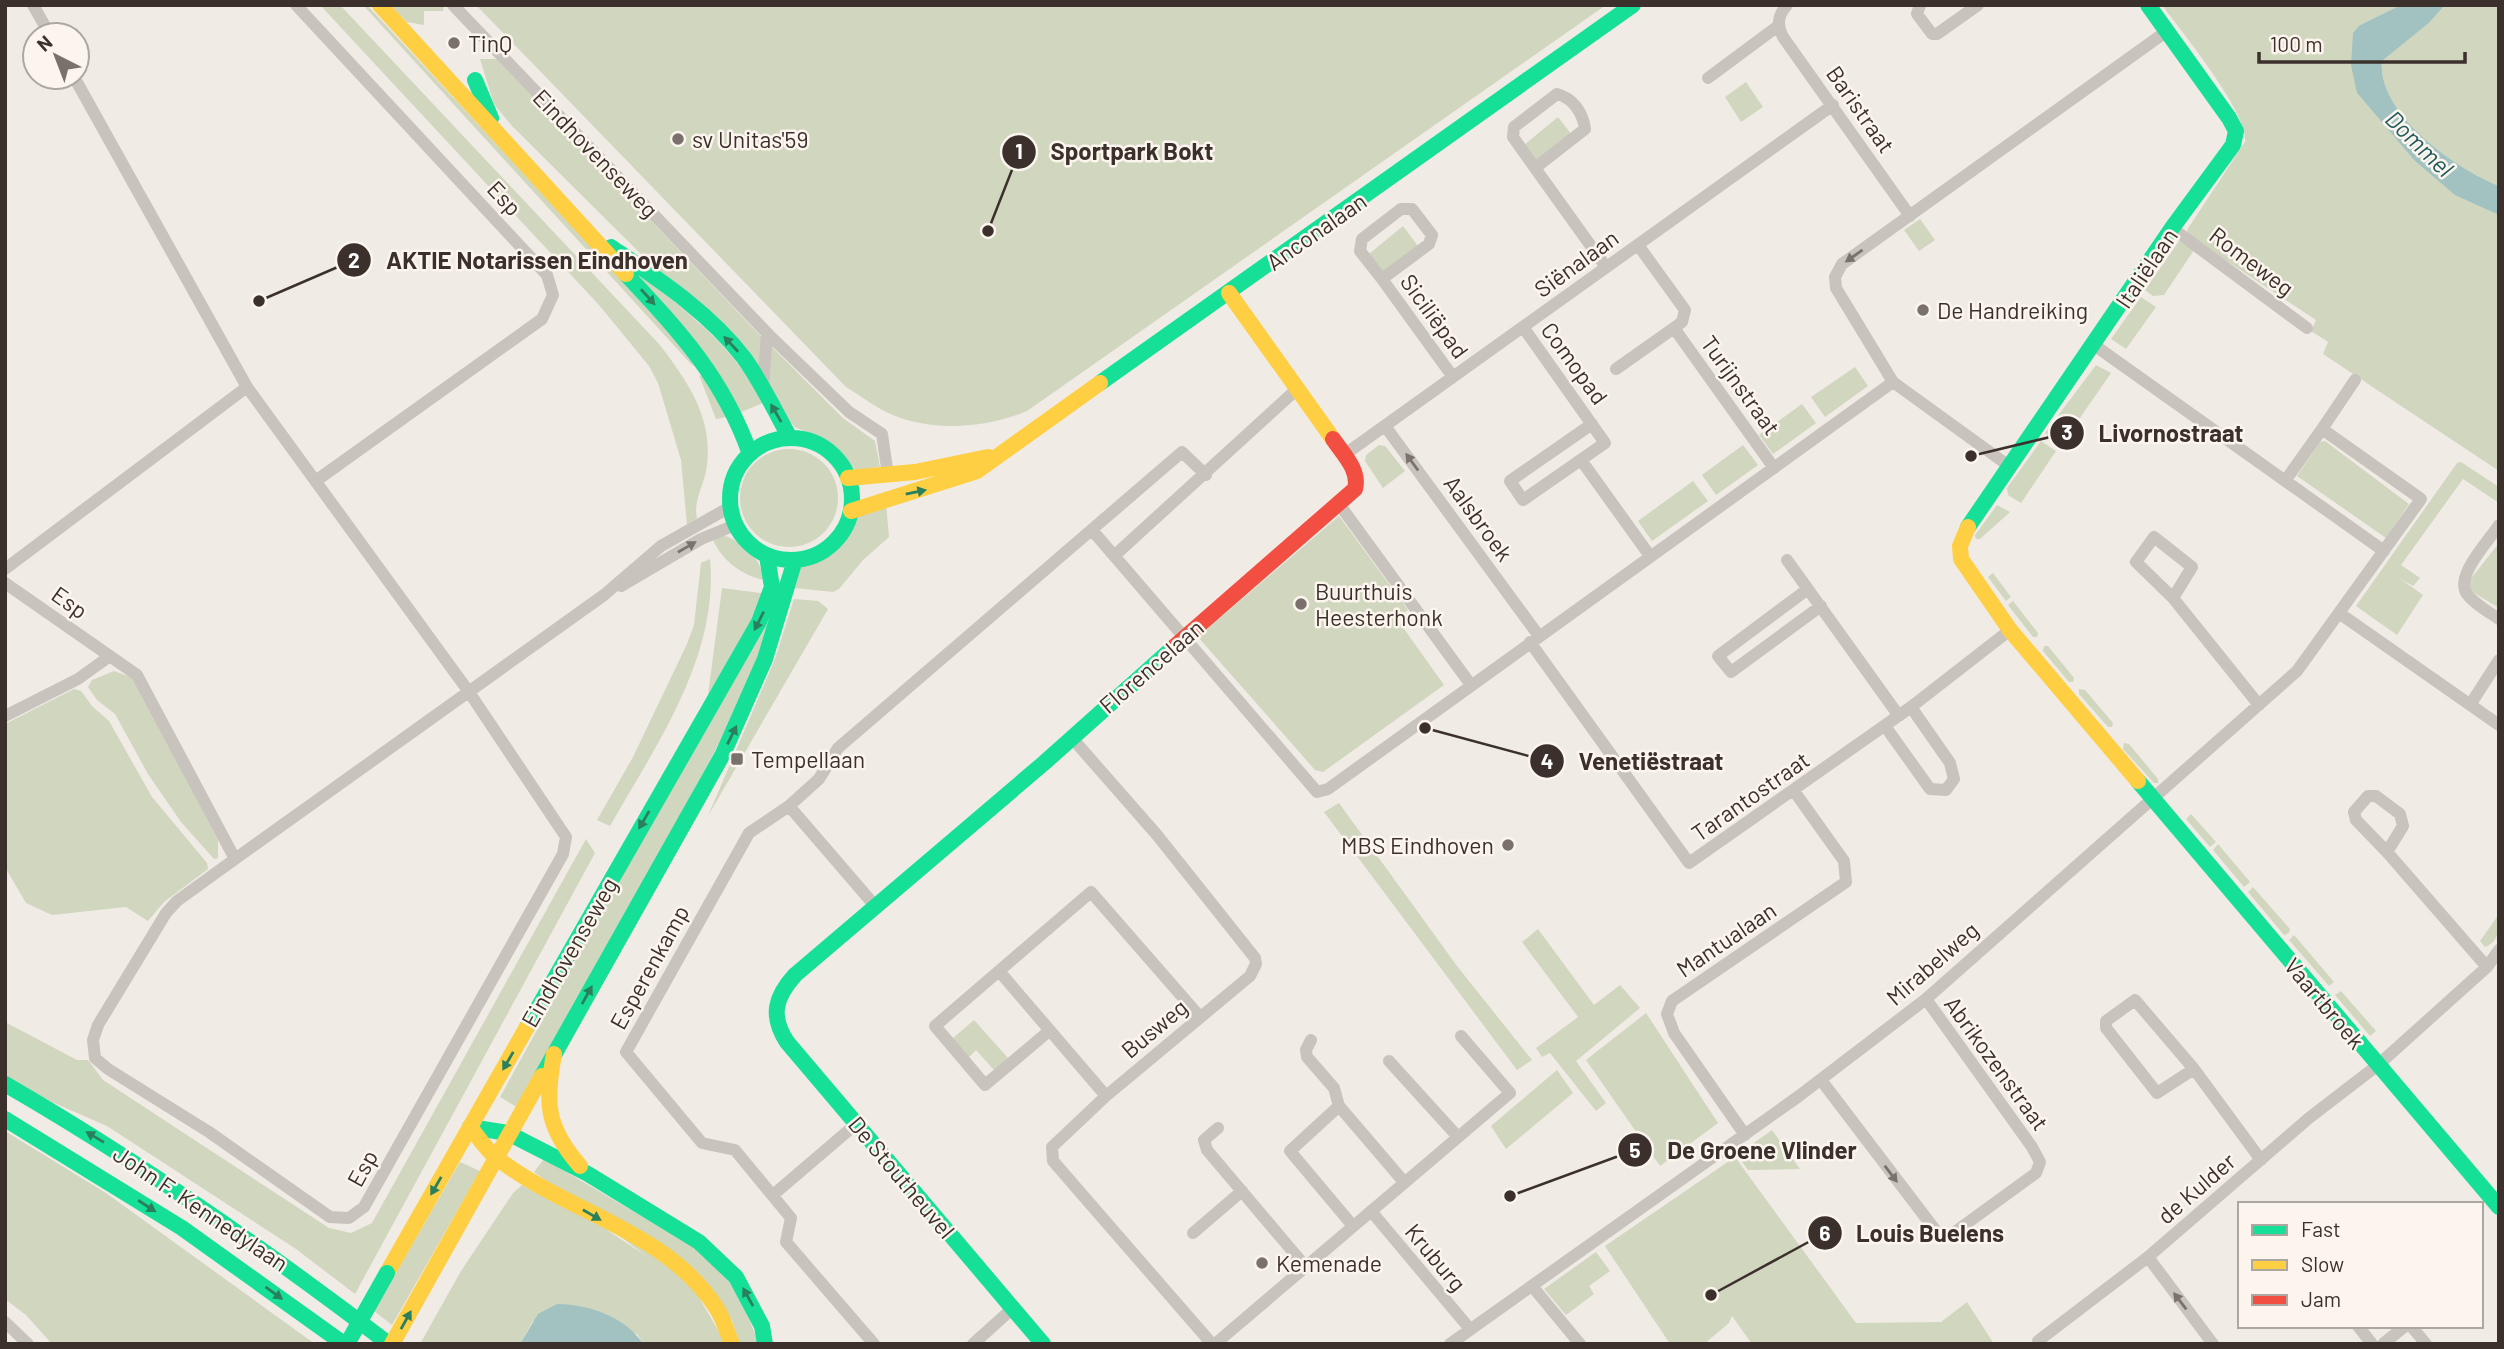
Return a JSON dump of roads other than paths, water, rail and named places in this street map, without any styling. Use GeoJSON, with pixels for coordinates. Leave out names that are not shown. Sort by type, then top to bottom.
{"type":"FeatureCollection","features":[{"type":"Feature","properties":{"kind":"main road"},"geometry":{"type":"LineString","coordinates":[[380,5],[599,239],[714,371],[737,414],[750,454]]}},
{"type":"Feature","properties":{"kind":"main road","name":"Anconalaan"},"geometry":{"type":"LineString","coordinates":[[851,511],[890,496],[916,492],[965,477],[999,456],[1633,5]]}},
{"type":"Feature","properties":{"kind":"main road","name":"Italiëlaan"},"geometry":{"type":"LineString","coordinates":[[2148,5],[2236,131],[2233,145],[2172,228],[1965,531],[1960,546],[1964,566],[2010,630],[2152,798]]}},
{"type":"Feature","properties":{"kind":"main road"},"geometry":{"type":"LineString","coordinates":[[475,80],[496,131]]}},
{"type":"Feature","properties":{"kind":"main road"},"geometry":{"type":"LineString","coordinates":[[599,239],[632,260],[716,328],[737,350],[763,388],[790,438]]}},
{"type":"Feature","properties":{"kind":"main road","name":"Florencelaan"},"geometry":{"type":"LineString","coordinates":[[775,1004],[781,991],[795,975],[1072,738],[1355,489],[1357,481],[1345,455],[1229,293]]}},
{"type":"Feature","properties":{"kind":"main road"},"geometry":{"type":"LineString","coordinates":[[790,438],[809,440],[826,449],[839,461],[848,478],[852,494],[851,511],[844,529],[832,545],[815,555],[795,560],[767,556],[748,544],[735,525],[730,507],[733,478],[750,454],[768,442],[790,438]]}},
{"type":"Feature","properties":{"kind":"main road","name":"Anconalaan"},"geometry":{"type":"LineString","coordinates":[[848,478],[888,475],[999,456]]}},
{"type":"Feature","properties":{"kind":"main road","name":"Eindhovenseweg"},"geometry":{"type":"LineString","coordinates":[[345,1344],[759,622],[772,587],[767,556]]}},
{"type":"Feature","properties":{"kind":"main road","name":"Eindhovenseweg"},"geometry":{"type":"LineString","coordinates":[[391,1344],[723,754],[755,690],[779,627],[795,560]]}},
{"type":"Feature","properties":{"kind":"main road","name":"Vaartbroek"},"geometry":{"type":"LineString","coordinates":[[2152,798],[2499,1207]]}},
{"type":"Feature","properties":{"kind":"main road","name":"De Stoutheuvel"},"geometry":{"type":"LineString","coordinates":[[775,1004],[774,1020],[779,1032],[1043,1344]]}},
{"type":"Feature","properties":{"kind":"main road"},"geometry":{"type":"LineString","coordinates":[[554,1054],[547,1088],[548,1118],[564,1148],[588,1174]]}},
{"type":"Feature","properties":{"kind":"main road","name":"John F. Kennedylaan"},"geometry":{"type":"LineString","coordinates":[[5,1084],[147,1169],[237,1230],[391,1344]]}},
{"type":"Feature","properties":{"kind":"main road","name":"John F. Kennedylaan"},"geometry":{"type":"LineString","coordinates":[[5,1119],[182,1228],[345,1344]]}},
{"type":"Feature","properties":{"kind":"main road"},"geometry":{"type":"LineString","coordinates":[[470,1127],[508,1133],[588,1174],[664,1220],[718,1257],[748,1296],[762,1326],[765,1344]]}},
{"type":"Feature","properties":{"kind":"main road"},"geometry":{"type":"LineString","coordinates":[[470,1127],[498,1158],[682,1267],[711,1298],[727,1323],[732,1344]]}},
{"type":"Feature","properties":{"kind":"street"},"geometry":{"type":"LineString","coordinates":[[33,5],[42,21]]}},
{"type":"Feature","properties":{"kind":"street","name":"Esp"},"geometry":{"type":"LineString","coordinates":[[296,5],[547,275],[553,295],[542,319],[317,480]]}},
{"type":"Feature","properties":{"kind":"street","name":"Eindhovenseweg"},"geometry":{"type":"LineString","coordinates":[[453,5],[767,333],[849,412],[882,434],[888,475]]}},
{"type":"Feature","properties":{"kind":"street"},"geometry":{"type":"LineString","coordinates":[[1708,78],[1778,26],[1779,15],[1787,5]]}},
{"type":"Feature","properties":{"kind":"street"},"geometry":{"type":"LineString","coordinates":[[1920,5],[1917,14],[1932,34],[1937,34],[1978,5]]}},
{"type":"Feature","properties":{"kind":"street","name":"Baristraat"},"geometry":{"type":"LineString","coordinates":[[1778,26],[1910,216]]}},
{"type":"Feature","properties":{"kind":"street"},"geometry":{"type":"LineString","coordinates":[[2009,467],[1893,382],[1836,288],[1835,277],[1842,264],[2167,31]]}},
{"type":"Feature","properties":{"kind":"street","name":"Esp"},"geometry":{"type":"LineString","coordinates":[[82,91],[247,387],[469,692],[561,828],[567,845],[364,1206],[349,1218],[330,1217],[95,1058],[93,1040],[98,1025],[166,913],[177,901],[235,859],[469,692],[604,595],[661,547],[730,507]]}},
{"type":"Feature","properties":{"kind":"street"},"geometry":{"type":"LineString","coordinates":[[1535,168],[1585,130],[1584,118],[1567,97],[1557,94],[1514,127],[1513,137],[1535,168],[1606,267]]}},
{"type":"Feature","properties":{"kind":"street","name":"Siënalaan"},"geometry":{"type":"LineString","coordinates":[[1345,455],[1833,105]]}},
{"type":"Feature","properties":{"kind":"street","name":"Siciliëpad"},"geometry":{"type":"LineString","coordinates":[[1382,279],[1429,244],[1432,235],[1412,209],[1401,209],[1362,239],[1360,251],[1453,377]]}},
{"type":"Feature","properties":{"kind":"street","name":"Romeweg"},"geometry":{"type":"LineString","coordinates":[[2172,228],[2307,328]]}},
{"type":"Feature","properties":{"kind":"street","name":"Turijnstraat"},"geometry":{"type":"LineString","coordinates":[[1616,369],[1682,322],[1685,310],[1638,245]]}},
{"type":"Feature","properties":{"kind":"street","name":"Comopad"},"geometry":{"type":"LineString","coordinates":[[1523,327],[1592,424],[1605,443],[1523,500],[1510,481],[1592,424]]}},
{"type":"Feature","properties":{"kind":"street","name":"Turijnstraat"},"geometry":{"type":"LineString","coordinates":[[1674,328],[1774,468]]}},
{"type":"Feature","properties":{"kind":"street"},"geometry":{"type":"LineString","coordinates":[[763,388],[767,333]]}},
{"type":"Feature","properties":{"kind":"street"},"geometry":{"type":"LineString","coordinates":[[2094,345],[2384,551]]}},
{"type":"Feature","properties":{"kind":"street"},"geometry":{"type":"LineString","coordinates":[[2285,481],[2355,380]]}},
{"type":"Feature","properties":{"kind":"street"},"geometry":{"type":"LineString","coordinates":[[1092,530],[1317,792],[1328,789],[1893,382]]}},
{"type":"Feature","properties":{"kind":"street"},"geometry":{"type":"LineString","coordinates":[[5,569],[247,387]]}},
{"type":"Feature","properties":{"kind":"street"},"geometry":{"type":"LineString","coordinates":[[1114,556],[1206,475],[1210,465],[1297,389]]}},
{"type":"Feature","properties":{"kind":"street","name":"Aalsbroek"},"geometry":{"type":"LineString","coordinates":[[1385,426],[1535,639]]}},
{"type":"Feature","properties":{"kind":"street","name":"Mirabelweg"},"geometry":{"type":"LineString","coordinates":[[1450,1344],[1821,1080],[1926,999],[2297,671],[2421,499],[2322,429]]}},
{"type":"Feature","properties":{"kind":"street","name":"Esperenkamp"},"geometry":{"type":"LineString","coordinates":[[874,1344],[786,1242],[791,1218],[773,1195],[732,1148],[702,1143],[626,1052],[749,833],[789,806],[819,779],[838,748],[1182,452],[1206,475]]}},
{"type":"Feature","properties":{"kind":"street"},"geometry":{"type":"LineString","coordinates":[[1581,460],[1650,556]]}},
{"type":"Feature","properties":{"kind":"street"},"geometry":{"type":"LineString","coordinates":[[1339,505],[1471,685]]}},
{"type":"Feature","properties":{"kind":"street","name":"Esp"},"geometry":{"type":"LineString","coordinates":[[604,595],[701,539],[735,525]]}},
{"type":"Feature","properties":{"kind":"street"},"geometry":{"type":"LineString","coordinates":[[2497,531],[2465,573],[2464,584],[2467,594],[2499,619]]}},
{"type":"Feature","properties":{"kind":"street"},"geometry":{"type":"LineString","coordinates":[[2172,598],[2192,567],[2154,537],[2136,562],[2172,598],[2259,705]]}},
{"type":"Feature","properties":{"kind":"street"},"geometry":{"type":"LineString","coordinates":[[1787,560],[1899,716]]}},
{"type":"Feature","properties":{"kind":"street","name":"Esp"},"geometry":{"type":"LineString","coordinates":[[5,583],[127,666],[144,686],[235,859]]}},
{"type":"Feature","properties":{"kind":"street"},"geometry":{"type":"LineString","coordinates":[[1808,589],[1718,656],[1731,672],[1821,606]]}},
{"type":"Feature","properties":{"kind":"street"},"geometry":{"type":"LineString","coordinates":[[2339,614],[2499,725]]}},
{"type":"Feature","properties":{"kind":"street","name":"Tarantostraat"},"geometry":{"type":"LineString","coordinates":[[1535,639],[1687,862],[1693,862],[1899,716],[2010,630]]}},
{"type":"Feature","properties":{"kind":"street"},"geometry":{"type":"LineString","coordinates":[[5,716],[78,679],[110,656]]}},
{"type":"Feature","properties":{"kind":"street"},"geometry":{"type":"LineString","coordinates":[[2470,705],[2499,660]]}},
{"type":"Feature","properties":{"kind":"street"},"geometry":{"type":"LineString","coordinates":[[1885,726],[1930,789],[1946,790],[1954,779],[1950,763],[1911,707]]}},
{"type":"Feature","properties":{"kind":"street","name":"Busweg"},"geometry":{"type":"LineString","coordinates":[[1072,738],[1165,845],[1255,958],[1250,976],[1106,1096],[1052,1147],[1053,1161],[1213,1344]]}},
{"type":"Feature","properties":{"kind":"street","name":"Mantualaan"},"geometry":{"type":"LineString","coordinates":[[1745,1135],[1674,1033],[1667,1014],[1672,1001],[1846,882],[1844,861],[1794,791]]}},
{"type":"Feature","properties":{"kind":"street"},"geometry":{"type":"LineString","coordinates":[[2387,852],[2404,820],[2376,796],[2368,796],[2354,812],[2356,820],[2487,967]]}},
{"type":"Feature","properties":{"kind":"street"},"geometry":{"type":"LineString","coordinates":[[789,806],[876,907]]}},
{"type":"Feature","properties":{"kind":"street"},"geometry":{"type":"LineString","coordinates":[[1049,1031],[985,1085],[935,1026],[1091,892],[1200,1017]]}},
{"type":"Feature","properties":{"kind":"street","name":"de Kulder"},"geometry":{"type":"LineString","coordinates":[[2039,1342],[2148,1257],[2378,1065],[2487,967],[2499,950]]}},
{"type":"Feature","properties":{"kind":"street"},"geometry":{"type":"LineString","coordinates":[[999,971],[1106,1096]]}},
{"type":"Feature","properties":{"kind":"street","name":"Abrikozenstraat"},"geometry":{"type":"LineString","coordinates":[[1821,1080],[1938,1235],[1948,1237],[2036,1173],[2040,1162],[2032,1147],[1926,999]]}},
{"type":"Feature","properties":{"kind":"street"},"geometry":{"type":"LineString","coordinates":[[2194,1069],[2157,1093],[2104,1024],[2135,1000],[2194,1069],[2261,1160]]}},
{"type":"Feature","properties":{"kind":"street"},"geometry":{"type":"LineString","coordinates":[[1213,1344],[1510,1093],[1461,1036]]}},
{"type":"Feature","properties":{"kind":"street"},"geometry":{"type":"LineString","coordinates":[[1311,1040],[1306,1050],[1307,1057],[1334,1088],[1339,1107],[1404,1182]]}},
{"type":"Feature","properties":{"kind":"street"},"geometry":{"type":"LineString","coordinates":[[1389,1061],[1458,1137]]}},
{"type":"Feature","properties":{"kind":"street"},"geometry":{"type":"LineString","coordinates":[[1339,1107],[1290,1151],[1353,1226]]}},
{"type":"Feature","properties":{"kind":"street"},"geometry":{"type":"LineString","coordinates":[[773,1195],[856,1124]]}},
{"type":"Feature","properties":{"kind":"street"},"geometry":{"type":"LineString","coordinates":[[1218,1128],[1204,1140],[1207,1150],[1305,1266]]}},
{"type":"Feature","properties":{"kind":"street"},"geometry":{"type":"LineString","coordinates":[[1193,1233],[1242,1191]]}},
{"type":"Feature","properties":{"kind":"street","name":"Kruburg"},"geometry":{"type":"LineString","coordinates":[[1371,1211],[1470,1329]]}},
{"type":"Feature","properties":{"kind":"street"},"geometry":{"type":"LineString","coordinates":[[2148,1257],[2213,1344]]}},
{"type":"Feature","properties":{"kind":"street"},"geometry":{"type":"LineString","coordinates":[[1532,1286],[1580,1344]]}},
{"type":"Feature","properties":{"kind":"street"},"geometry":{"type":"LineString","coordinates":[[972,1344],[1013,1308]]}},
{"type":"Feature","properties":{"kind":"street"},"geometry":{"type":"LineString","coordinates":[[5,1322],[28,1344]]}},
{"type":"Feature","properties":{"kind":"street"},"geometry":{"type":"LineString","coordinates":[[2360,1328],[2372,1344]]}},
{"type":"Feature","properties":{"kind":"street"},"geometry":{"type":"LineString","coordinates":[[2383,1344],[2403,1328]]}},
{"type":"Feature","properties":{"kind":"street"},"geometry":{"type":"LineString","coordinates":[[2413,1328],[2426,1344]]}},
{"type":"Feature","properties":{"kind":"water","name":"Dommel"},"geometry":{"type":"Polygon","coordinates":[[[2401,5],[2445,5],[2429,23],[2382,61],[2384,81],[2392,100],[2422,137],[2462,167],[2499,186],[2499,215],[2455,195],[2414,160],[2357,93],[2351,65],[2353,33],[2360,25],[2401,5]]]}},
{"type":"Feature","properties":{"kind":"water"},"geometry":{"type":"Polygon","coordinates":[[[557,1304],[581,1306],[616,1319],[627,1326],[643,1344],[520,1344],[538,1314],[557,1304]]]}},
{"type":"Feature","properties":{"kind":"place","name":"TinQ"},"geometry":{"type":"Point","coordinates":[454,43]}},
{"type":"Feature","properties":{"kind":"place","name":"sv Unitas'59"},"geometry":{"type":"Point","coordinates":[678,139]}},
{"type":"Feature","properties":{"kind":"place","name":"Sportpark Bokt"},"geometry":{"type":"Point","coordinates":[988,231]}},
{"type":"Feature","properties":{"kind":"place","name":"AKTIE Notarissen Eindhoven"},"geometry":{"type":"Point","coordinates":[259,301]}},
{"type":"Feature","properties":{"kind":"place","name":"De Handreiking"},"geometry":{"type":"Point","coordinates":[1923,310]}},
{"type":"Feature","properties":{"kind":"place","name":"Livornostraat"},"geometry":{"type":"Point","coordinates":[1971,456]}},
{"type":"Feature","properties":{"kind":"place","name":"Buurthuis Heesterhonk"},"geometry":{"type":"Point","coordinates":[1301,604]}},
{"type":"Feature","properties":{"kind":"place","name":"Venetiëstraat"},"geometry":{"type":"Point","coordinates":[1425,728]}},
{"type":"Feature","properties":{"kind":"place","name":"Tempellaan"},"geometry":{"type":"Point","coordinates":[737,759]}},
{"type":"Feature","properties":{"kind":"place","name":"MBS Eindhoven"},"geometry":{"type":"Point","coordinates":[1508,845]}},
{"type":"Feature","properties":{"kind":"place","name":"De Groene Vlinder"},"geometry":{"type":"Point","coordinates":[1510,1196]}},
{"type":"Feature","properties":{"kind":"place","name":"Kemenade"},"geometry":{"type":"Point","coordinates":[1262,1263]}},
{"type":"Feature","properties":{"kind":"place","name":"Louis Buelens"},"geometry":{"type":"Point","coordinates":[1711,1295]}}]}
